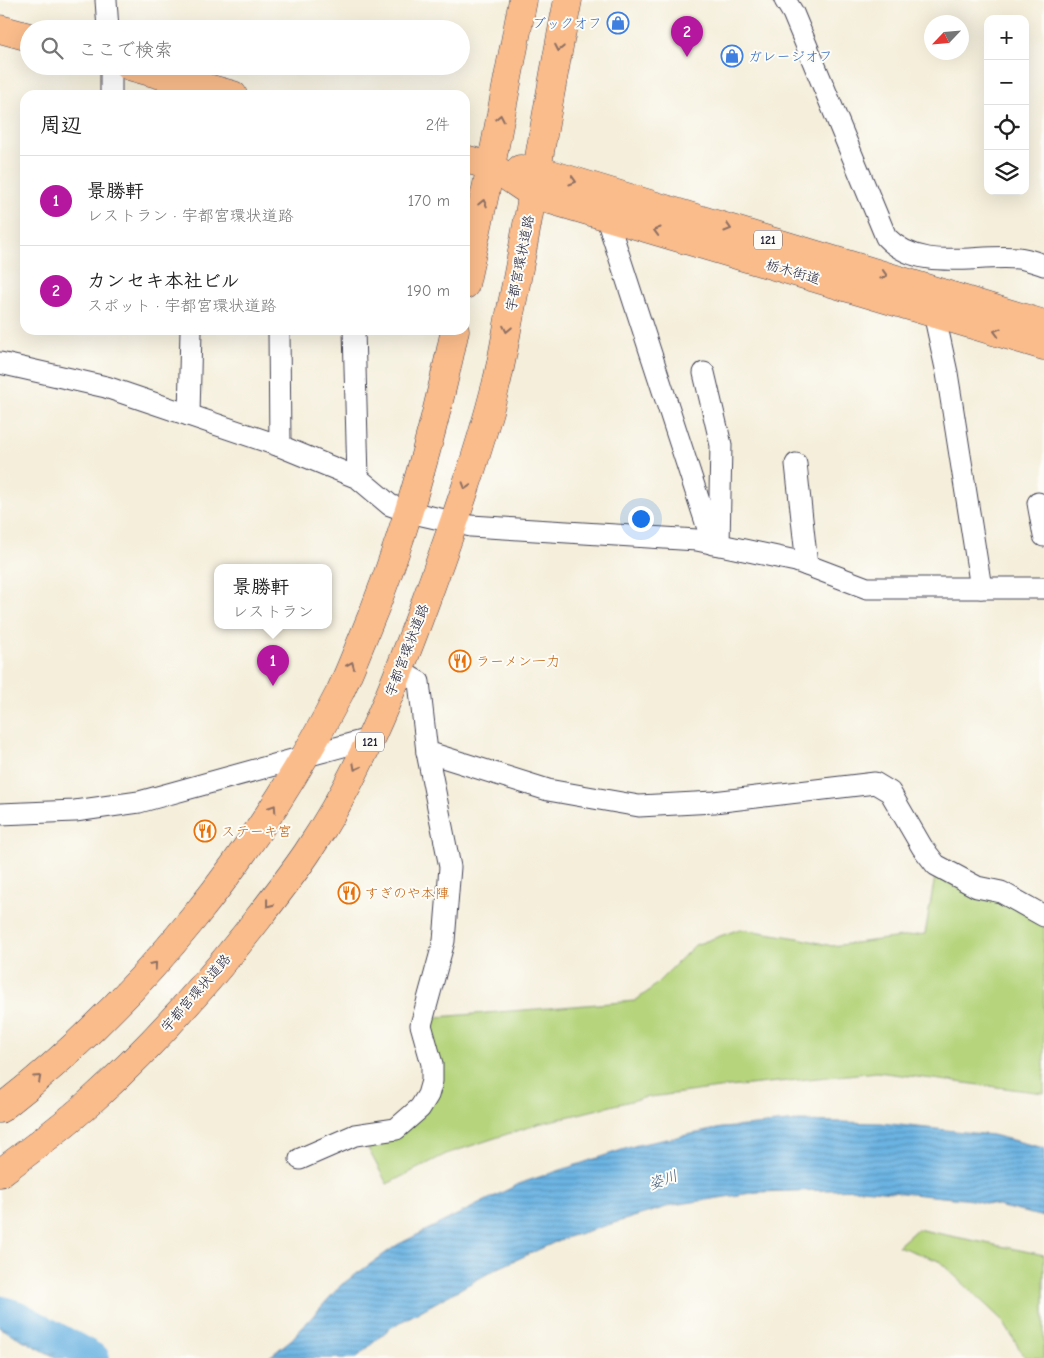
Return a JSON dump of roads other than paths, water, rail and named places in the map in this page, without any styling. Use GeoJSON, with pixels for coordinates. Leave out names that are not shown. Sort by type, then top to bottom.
{"type":"FeatureCollection","features":[{"type":"Feature","properties":{"kind":"main road"},"geometry":{"type":"LineString","coordinates":[[470,262],[491,166],[523,0]]}},
{"type":"Feature","properties":{"kind":"main road","name":"宇都宮環状道路"},"geometry":{"type":"LineString","coordinates":[[0,1173],[88,1104],[138,1057],[222,964],[277,895],[308,851],[341,797],[372,738],[400,671],[454,523],[496,384],[536,183],[568,0]]}},
{"type":"Feature","properties":{"kind":"main road"},"geometry":{"type":"LineString","coordinates":[[0,29],[20,35]]}},
{"type":"Feature","properties":{"kind":"main road"},"geometry":{"type":"LineString","coordinates":[[161,75],[215,90]]}},
{"type":"Feature","properties":{"kind":"main road","name":"栃木街道"},"geometry":{"type":"LineString","coordinates":[[470,160],[536,183],[606,216],[1044,346]]}},
{"type":"Feature","properties":{"kind":"main road","name":"栃木街道"},"geometry":{"type":"LineString","coordinates":[[536,183],[1044,324]]}},
{"type":"Feature","properties":{"kind":"main road"},"geometry":{"type":"LineString","coordinates":[[0,1109],[21,1093],[102,1019],[142,978],[188,926],[237,861],[274,807],[304,757],[344,681],[379,600],[409,512],[454,335]]}},
{"type":"Feature","properties":{"kind":"street"},"geometry":{"type":"LineString","coordinates":[[106,0],[107,20]]}},
{"type":"Feature","properties":{"kind":"street"},"geometry":{"type":"LineString","coordinates":[[784,0],[793,13],[886,237],[894,246],[909,254],[938,259],[1017,258],[1044,265]]}},
{"type":"Feature","properties":{"kind":"street"},"geometry":{"type":"LineString","coordinates":[[111,75],[111,90]]}},
{"type":"Feature","properties":{"kind":"street"},"geometry":{"type":"LineString","coordinates":[[606,216],[716,544]]}},
{"type":"Feature","properties":{"kind":"street"},"geometry":{"type":"LineString","coordinates":[[934,313],[947,373],[981,588]]}},
{"type":"Feature","properties":{"kind":"street"},"geometry":{"type":"LineString","coordinates":[[189,415],[191,335]]}},
{"type":"Feature","properties":{"kind":"street"},"geometry":{"type":"LineString","coordinates":[[279,335],[280,446]]}},
{"type":"Feature","properties":{"kind":"street"},"geometry":{"type":"LineString","coordinates":[[354,335],[358,478]]}},
{"type":"Feature","properties":{"kind":"street"},"geometry":{"type":"LineString","coordinates":[[0,363],[106,387],[280,446],[358,478],[390,505],[409,512],[454,523],[471,526],[697,540],[796,561],[867,588],[1044,588]]}},
{"type":"Feature","properties":{"kind":"street"},"geometry":{"type":"LineString","coordinates":[[704,373],[721,445],[716,544]]}},
{"type":"Feature","properties":{"kind":"street"},"geometry":{"type":"LineString","coordinates":[[796,464],[807,565]]}},
{"type":"Feature","properties":{"kind":"street"},"geometry":{"type":"LineString","coordinates":[[1038,502],[1044,536]]}},
{"type":"Feature","properties":{"kind":"street"},"geometry":{"type":"LineString","coordinates":[[300,1159],[355,1135],[396,1129],[420,1108],[428,1095],[432,1082],[432,1064],[421,1025],[444,941],[450,867],[427,752],[419,682],[400,671]]}},
{"type":"Feature","properties":{"kind":"street"},"geometry":{"type":"LineString","coordinates":[[0,814],[75,811],[139,802],[372,738]]}},
{"type":"Feature","properties":{"kind":"street"},"geometry":{"type":"LineString","coordinates":[[427,752],[548,790],[639,806],[714,802],[875,783],[890,792],[922,847],[936,865],[976,887],[1001,892],[1044,916]]}},
{"type":"Feature","properties":{"kind":"water","name":"姿川"},"geometry":{"type":"Polygon","coordinates":[[[799,1121],[881,1123],[992,1135],[1044,1148],[1044,1217],[972,1200],[862,1189],[758,1192],[673,1205],[562,1239],[496,1269],[390,1328],[356,1358],[268,1358],[292,1339],[341,1285],[397,1245],[521,1183],[637,1145],[722,1128],[799,1121]]]}},
{"type":"Feature","properties":{"kind":"water"},"geometry":{"type":"Polygon","coordinates":[[[0,1299],[87,1358],[57,1358],[0,1328],[0,1299]]]}},
{"type":"Feature","properties":{"kind":"waterway"},"geometry":{"type":"LineString","coordinates":[[0,1310],[17,1315],[95,1358]]}},
{"type":"Feature","properties":{"kind":"place","name":"ブックオフ"},"geometry":{"type":"Point","coordinates":[618,23]}},
{"type":"Feature","properties":{"kind":"place","name":"ガレージオフ"},"geometry":{"type":"Point","coordinates":[732,56]}},
{"type":"Feature","properties":{"kind":"place","name":"カンセキ本社ビル"},"geometry":{"type":"Point","coordinates":[687,57]}},
{"type":"Feature","properties":{"kind":"place","name":"ラーメン一力"},"geometry":{"type":"Point","coordinates":[460,661]}},
{"type":"Feature","properties":{"kind":"place","name":"景勝軒"},"geometry":{"type":"Point","coordinates":[273,686]}},
{"type":"Feature","properties":{"kind":"place","name":"ステーキ宮"},"geometry":{"type":"Point","coordinates":[205,831]}},
{"type":"Feature","properties":{"kind":"place","name":"すぎのや本陣"},"geometry":{"type":"Point","coordinates":[349,893]}}]}
